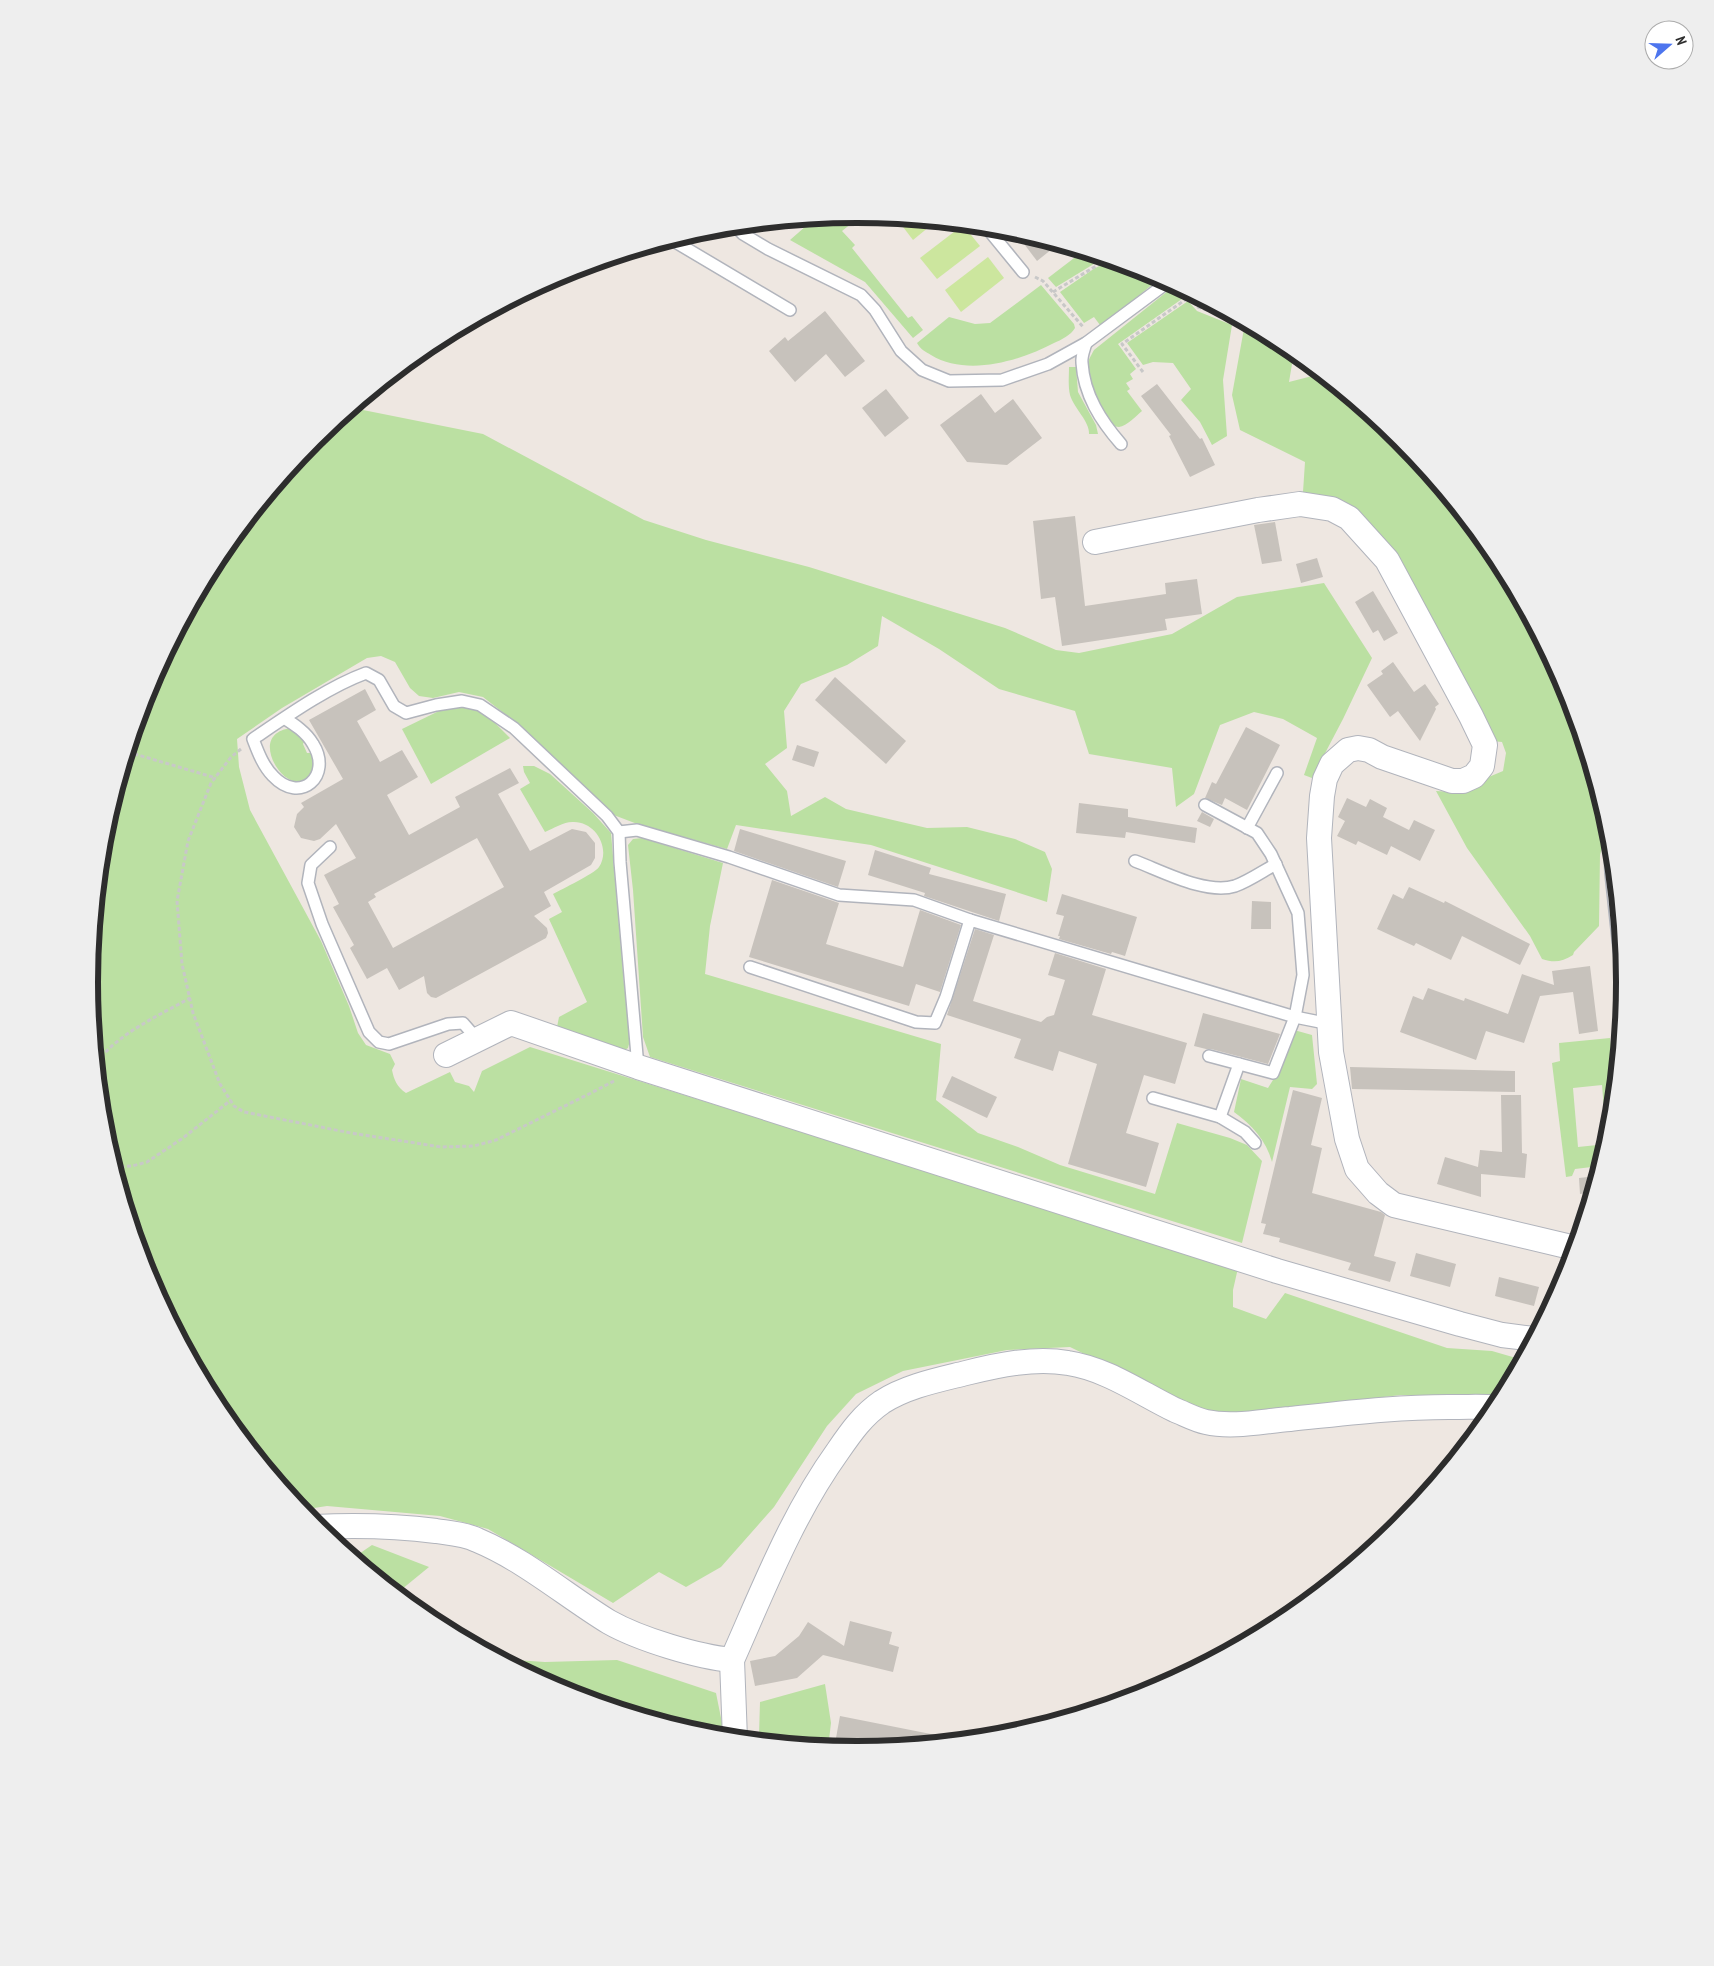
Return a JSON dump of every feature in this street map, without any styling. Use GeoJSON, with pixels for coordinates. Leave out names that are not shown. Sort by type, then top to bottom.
{"type":"FeatureCollection","features":[{"type":"Feature","properties":{"kind":"street"},"geometry":{"type":"LineString","coordinates":[[1095,542],[1300,504],[1332,509],[1348,518],[1387,560],[1485,745],[1482,766],[1474,776],[1463,781],[1444,778],[1382,757],[1370,750],[1358,748],[1348,750],[1337,758],[1325,779],[1319,838],[1331,1052],[1346,1139],[1357,1169],[1378,1193],[1394,1205],[1569,1246]]}},
{"type":"Feature","properties":{"kind":"street"},"geometry":{"type":"LineString","coordinates":[[446,1055],[510,1022],[638,1067],[1277,1271],[1460,1324],[1502,1335],[1528,1338]]}},
{"type":"Feature","properties":{"kind":"street"},"geometry":{"type":"LineString","coordinates":[[735,1732],[732,1660],[790,1530],[816,1481],[866,1414],[898,1393],[983,1369],[1037,1361],[1067,1362],[1090,1368],[1118,1379],[1153,1399],[1206,1422],[1235,1424],[1416,1408],[1487,1408]]}},
{"type":"Feature","properties":{"kind":"street"},"geometry":{"type":"LineString","coordinates":[[327,1527],[405,1527],[475,1539],[509,1555],[611,1622],[644,1637],[712,1658],[732,1660]]}},
{"type":"Feature","properties":{"kind":"lane"},"geometry":{"type":"LineString","coordinates":[[742,233],[768,249],[861,295],[874,310],[901,351],[922,370],[949,381],[1002,380],[1048,364],[1089,341],[1161,287]]}},
{"type":"Feature","properties":{"kind":"lane"},"geometry":{"type":"LineString","coordinates":[[994,236],[1023,272]]}},
{"type":"Feature","properties":{"kind":"lane"},"geometry":{"type":"LineString","coordinates":[[680,245],[790,310]]}},
{"type":"Feature","properties":{"kind":"lane"},"geometry":{"type":"LineString","coordinates":[[1089,341],[1082,362],[1088,391],[1098,414],[1121,444]]}},
{"type":"Feature","properties":{"kind":"lane"},"geometry":{"type":"LineString","coordinates":[[284,718],[299,728],[314,745],[319,758],[319,768],[312,783],[302,788],[292,788],[274,778],[262,762],[253,739],[284,718],[352,678],[366,673],[379,680],[394,706],[406,713],[436,705],[462,702],[480,705],[514,728],[607,816],[619,832],[638,1067]]}},
{"type":"Feature","properties":{"kind":"lane"},"geometry":{"type":"LineString","coordinates":[[1247,828],[1278,773]]}},
{"type":"Feature","properties":{"kind":"lane"},"geometry":{"type":"LineString","coordinates":[[1205,805],[1256,833],[1276,864],[1298,913],[1303,975],[1295,1017],[1273,1073],[1209,1056]]}},
{"type":"Feature","properties":{"kind":"lane"},"geometry":{"type":"LineString","coordinates":[[619,832],[637,830],[729,857],[839,895],[914,900],[970,920],[1295,1017],[1330,1024]]}},
{"type":"Feature","properties":{"kind":"lane"},"geometry":{"type":"LineString","coordinates":[[330,847],[311,865],[308,883],[322,924],[369,1032],[379,1042],[389,1044],[448,1024],[463,1024],[477,1039]]}},
{"type":"Feature","properties":{"kind":"lane"},"geometry":{"type":"LineString","coordinates":[[1135,861],[1201,886],[1221,889],[1235,886],[1276,864]]}},
{"type":"Feature","properties":{"kind":"lane"},"geometry":{"type":"LineString","coordinates":[[750,967],[916,1022],[935,1022],[946,996],[970,920]]}},
{"type":"Feature","properties":{"kind":"lane"},"geometry":{"type":"LineString","coordinates":[[1220,1117],[1239,1064]]}},
{"type":"Feature","properties":{"kind":"lane"},"geometry":{"type":"LineString","coordinates":[[1154,1098],[1220,1117],[1245,1132],[1255,1143]]}},
{"type":"Feature","properties":{"kind":"path"},"geometry":{"type":"LineString","coordinates":[[1054,292],[1100,264]]}},
{"type":"Feature","properties":{"kind":"path"},"geometry":{"type":"LineString","coordinates":[[1023,272],[1043,280],[1054,292],[1089,341]]}},
{"type":"Feature","properties":{"kind":"path"},"geometry":{"type":"LineString","coordinates":[[1143,372],[1122,344],[1186,299]]}},
{"type":"Feature","properties":{"kind":"path"},"geometry":{"type":"LineString","coordinates":[[1195,303],[1198,307],[1212,312]]}},
{"type":"Feature","properties":{"kind":"path"},"geometry":{"type":"LineString","coordinates":[[253,739],[231,757],[211,783],[188,841],[177,901],[182,964],[190,998],[209,1057],[220,1084],[234,1106],[244,1112],[351,1133],[442,1147],[474,1146],[496,1140],[590,1094],[638,1067]]}},
{"type":"Feature","properties":{"kind":"path"},"geometry":{"type":"LineString","coordinates":[[133,754],[216,778]]}},
{"type":"Feature","properties":{"kind":"path"},"geometry":{"type":"LineString","coordinates":[[101,1056],[132,1031],[190,998]]}},
{"type":"Feature","properties":{"kind":"path"},"geometry":{"type":"LineString","coordinates":[[120,1167],[147,1162],[183,1138],[230,1100]]}},
{"type":"Feature","properties":{"kind":"green space"},"geometry":{"type":"Polygon","coordinates":[[[852,223],[842,231],[855,245],[852,248],[908,318],[912,316],[923,330],[913,338],[865,282],[790,240],[807,225],[852,223]]]}},
{"type":"Feature","properties":{"kind":"green space"},"geometry":{"type":"Polygon","coordinates":[[[901,225],[929,227],[913,240],[901,225]]]}},
{"type":"Feature","properties":{"kind":"green space"},"geometry":{"type":"Polygon","coordinates":[[[956,230],[969,232],[980,246],[937,279],[920,258],[956,230]]]}},
{"type":"Feature","properties":{"kind":"green space"},"geometry":{"type":"Polygon","coordinates":[[[1077,256],[1096,262],[1056,287],[1048,278],[1077,256]]]}},
{"type":"Feature","properties":{"kind":"green space"},"geometry":{"type":"Polygon","coordinates":[[[988,257],[1004,278],[961,312],[945,290],[988,257]]]}},
{"type":"Feature","properties":{"kind":"green space"},"geometry":{"type":"Polygon","coordinates":[[[1103,265],[1153,284],[1106,323],[1100,325],[1094,317],[1084,323],[1060,292],[1103,265]]]}},
{"type":"Feature","properties":{"kind":"green space"},"geometry":{"type":"Polygon","coordinates":[[[1041,285],[1074,324],[1075,328],[1066,337],[1040,350],[1010,361],[977,366],[945,362],[921,349],[917,343],[949,317],[975,324],[990,323],[1041,285]]]}},
{"type":"Feature","properties":{"kind":"green space"},"geometry":{"type":"Polygon","coordinates":[[[1168,291],[1184,298],[1118,344],[1136,369],[1130,374],[1133,379],[1126,383],[1130,389],[1127,391],[1142,411],[1125,425],[1119,427],[1113,425],[1101,411],[1096,401],[1088,371],[1089,359],[1094,350],[1168,291]]]}},
{"type":"Feature","properties":{"kind":"green space"},"geometry":{"type":"Polygon","coordinates":[[[1188,301],[1197,311],[1232,325],[1223,380],[1227,436],[1212,445],[1200,422],[1181,400],[1191,389],[1173,363],[1153,362],[1143,365],[1127,343],[1188,301]]]}},
{"type":"Feature","properties":{"kind":"green space"},"geometry":{"type":"Polygon","coordinates":[[[1244,329],[1293,361],[1289,382],[1313,376],[1358,412],[1394,446],[1428,482],[1460,521],[1489,561],[1515,603],[1559,692],[1591,786],[1602,835],[1603,843],[1600,855],[1599,926],[1573,955],[1558,961],[1542,959],[1530,936],[1467,848],[1436,791],[1453,792],[1503,771],[1506,753],[1502,742],[1492,741],[1406,575],[1328,498],[1303,492],[1305,462],[1240,430],[1232,395],[1244,329]]]}},
{"type":"Feature","properties":{"kind":"green space"},"geometry":{"type":"Polygon","coordinates":[[[1069,367],[1076,367],[1078,392],[1096,425],[1098,434],[1089,434],[1087,425],[1072,400],[1069,388],[1069,367]]]}},
{"type":"Feature","properties":{"kind":"green space"},"geometry":{"type":"Polygon","coordinates":[[[359,409],[483,434],[644,520],[706,540],[809,567],[1005,628],[1056,650],[1079,653],[1172,634],[1237,597],[1324,583],[1372,658],[1312,778],[1304,775],[1317,738],[1283,719],[1254,712],[1220,725],[1194,794],[1176,807],[1172,768],[1089,754],[1075,711],[999,689],[939,649],[882,616],[878,646],[847,665],[801,684],[784,711],[787,748],[765,764],[787,791],[791,816],[825,797],[846,809],[927,828],[967,827],[1015,839],[1045,852],[1052,869],[1047,902],[871,845],[736,825],[727,849],[640,825],[611,814],[514,721],[483,697],[459,692],[433,698],[419,696],[410,688],[395,662],[381,656],[367,658],[282,708],[237,739],[239,767],[250,810],[321,941],[349,1006],[358,1033],[366,1045],[390,1054],[395,1064],[392,1070],[395,1080],[398,1086],[406,1093],[450,1072],[455,1082],[469,1086],[474,1092],[482,1071],[530,1047],[1238,1268],[1233,1290],[1233,1307],[1266,1319],[1285,1293],[1447,1348],[1492,1351],[1517,1358],[1493,1398],[1401,1395],[1258,1415],[1208,1414],[1070,1347],[1007,1350],[903,1371],[856,1394],[827,1426],[774,1507],[721,1567],[686,1587],[659,1572],[613,1603],[488,1529],[440,1516],[327,1506],[309,1509],[254,1445],[225,1405],[199,1363],[155,1274],[123,1180],[112,1131],[99,1033],[99,933],[112,835],[123,786],[155,692],[176,647],[199,603],[225,561],[254,521],[286,482],[356,412],[359,409]]]}},
{"type":"Feature","properties":{"kind":"green space"},"geometry":{"type":"Polygon","coordinates":[[[458,706],[475,708],[490,718],[510,738],[431,784],[402,729],[443,709],[458,706]]]}},
{"type":"Feature","properties":{"kind":"green space"},"geometry":{"type":"Polygon","coordinates":[[[292,728],[306,738],[303,744],[307,753],[314,753],[313,771],[308,777],[299,782],[290,780],[281,773],[274,763],[270,752],[271,741],[278,732],[292,728]]]}},
{"type":"Feature","properties":{"kind":"green space"},"geometry":{"type":"Polygon","coordinates":[[[523,766],[534,766],[550,774],[593,813],[611,833],[624,984],[631,1036],[628,1048],[623,1051],[557,1027],[559,1017],[587,1002],[549,919],[562,912],[553,894],[596,870],[602,860],[603,852],[602,845],[595,831],[582,823],[567,823],[545,832],[520,789],[530,783],[523,766]]]}},
{"type":"Feature","properties":{"kind":"green space"},"geometry":{"type":"Polygon","coordinates":[[[642,838],[723,863],[710,926],[705,974],[941,1044],[936,1100],[978,1133],[1060,1165],[1155,1194],[1177,1123],[1230,1138],[1247,1145],[1262,1161],[1242,1243],[650,1057],[643,1037],[628,845],[633,839],[642,838]]]}},
{"type":"Feature","properties":{"kind":"green space"},"geometry":{"type":"Polygon","coordinates":[[[1294,1030],[1312,1035],[1317,1084],[1312,1089],[1290,1087],[1272,1162],[1262,1140],[1247,1122],[1234,1112],[1241,1079],[1268,1088],[1283,1064],[1294,1030]]]}},
{"type":"Feature","properties":{"kind":"green space"},"geometry":{"type":"Polygon","coordinates":[[[1610,1038],[1612,1060],[1605,1110],[1602,1085],[1573,1088],[1578,1147],[1599,1145],[1594,1167],[1575,1169],[1572,1176],[1566,1177],[1552,1063],[1560,1061],[1559,1043],[1610,1038]]]}},
{"type":"Feature","properties":{"kind":"green space"},"geometry":{"type":"Polygon","coordinates":[[[372,1545],[429,1567],[401,1590],[357,1555],[372,1545]]]}},
{"type":"Feature","properties":{"kind":"green space"},"geometry":{"type":"Polygon","coordinates":[[[513,1660],[545,1662],[617,1660],[716,1693],[723,1730],[660,1717],[613,1702],[566,1685],[513,1660]]]}},
{"type":"Feature","properties":{"kind":"green space"},"geometry":{"type":"Polygon","coordinates":[[[825,1684],[831,1723],[829,1741],[759,1736],[760,1702],[825,1684]]]}},
{"type":"Feature","properties":{"kind":"building"},"geometry":{"type":"Polygon","coordinates":[[[1023,242],[1052,249],[1037,261],[1023,242]]]}},
{"type":"Feature","properties":{"kind":"building"},"geometry":{"type":"Polygon","coordinates":[[[825,311],[865,361],[845,377],[826,354],[795,382],[769,351],[785,337],[788,341],[825,311]]]}},
{"type":"Feature","properties":{"kind":"building"},"geometry":{"type":"Polygon","coordinates":[[[1157,384],[1200,439],[1202,438],[1215,465],[1190,477],[1169,436],[1171,435],[1141,396],[1157,384]]]}},
{"type":"Feature","properties":{"kind":"building"},"geometry":{"type":"Polygon","coordinates":[[[886,389],[909,418],[885,437],[862,408],[886,389]]]}},
{"type":"Feature","properties":{"kind":"building"},"geometry":{"type":"Polygon","coordinates":[[[981,394],[995,413],[1013,399],[1042,438],[1007,465],[967,462],[940,425],[981,394]]]}},
{"type":"Feature","properties":{"kind":"building"},"geometry":{"type":"Polygon","coordinates":[[[1075,516],[1085,606],[1166,594],[1165,583],[1197,579],[1202,614],[1165,619],[1167,630],[1062,646],[1055,597],[1041,599],[1033,521],[1075,516]]]}},
{"type":"Feature","properties":{"kind":"building"},"geometry":{"type":"Polygon","coordinates":[[[1275,522],[1282,561],[1262,564],[1254,525],[1275,522]]]}},
{"type":"Feature","properties":{"kind":"building"},"geometry":{"type":"Polygon","coordinates":[[[1317,558],[1323,577],[1301,583],[1296,564],[1317,558]]]}},
{"type":"Feature","properties":{"kind":"building"},"geometry":{"type":"Polygon","coordinates":[[[1373,591],[1398,633],[1384,641],[1378,630],[1373,633],[1355,602],[1373,591]]]}},
{"type":"Feature","properties":{"kind":"building"},"geometry":{"type":"Polygon","coordinates":[[[1393,662],[1414,692],[1425,684],[1439,704],[1435,707],[1436,709],[1420,741],[1398,711],[1390,717],[1367,685],[1383,674],[1381,671],[1393,662]]]}},
{"type":"Feature","properties":{"kind":"building"},"geometry":{"type":"Polygon","coordinates":[[[835,677],[906,741],[886,764],[815,700],[835,677]]]}},
{"type":"Feature","properties":{"kind":"building"},"geometry":{"type":"Polygon","coordinates":[[[365,689],[376,710],[357,721],[380,762],[402,750],[418,777],[387,795],[409,835],[460,807],[455,797],[510,768],[519,783],[498,794],[530,851],[572,829],[586,832],[595,843],[595,858],[591,865],[544,892],[551,906],[534,916],[547,928],[546,938],[436,998],[431,997],[427,993],[424,976],[399,990],[387,968],[367,979],[350,948],[354,945],[333,907],[339,904],[324,875],[356,858],[336,824],[320,839],[314,841],[301,838],[294,827],[297,814],[304,807],[301,803],[343,779],[309,720],[365,689]],[[477,838],[374,894],[376,897],[368,902],[393,948],[504,887],[477,838]]]}},
{"type":"Feature","properties":{"kind":"building"},"geometry":{"type":"Polygon","coordinates":[[[1246,727],[1280,745],[1247,810],[1225,798],[1222,805],[1205,798],[1212,782],[1216,784],[1246,727]]]}},
{"type":"Feature","properties":{"kind":"building"},"geometry":{"type":"Polygon","coordinates":[[[797,745],[819,752],[814,767],[792,760],[797,745]]]}},
{"type":"Feature","properties":{"kind":"building"},"geometry":{"type":"Polygon","coordinates":[[[1347,798],[1366,807],[1370,799],[1387,808],[1383,817],[1409,830],[1414,820],[1435,830],[1420,861],[1391,846],[1387,855],[1358,841],[1356,845],[1337,836],[1345,821],[1338,817],[1347,798]]]}},
{"type":"Feature","properties":{"kind":"building"},"geometry":{"type":"Polygon","coordinates":[[[1079,803],[1128,809],[1128,817],[1197,828],[1195,843],[1126,832],[1125,838],[1076,833],[1079,803]]]}},
{"type":"Feature","properties":{"kind":"building"},"geometry":{"type":"Polygon","coordinates":[[[1202,812],[1214,819],[1210,827],[1197,821],[1202,812]]]}},
{"type":"Feature","properties":{"kind":"building"},"geometry":{"type":"Polygon","coordinates":[[[740,829],[846,861],[838,887],[734,851],[740,829]]]}},
{"type":"Feature","properties":{"kind":"building"},"geometry":{"type":"Polygon","coordinates":[[[875,850],[931,868],[929,874],[1006,894],[999,921],[924,896],[925,893],[868,875],[875,850]]]}},
{"type":"Feature","properties":{"kind":"building"},"geometry":{"type":"Polygon","coordinates":[[[772,880],[839,903],[826,944],[903,967],[920,910],[961,925],[940,992],[916,984],[909,1006],[749,957],[772,880]]]}},
{"type":"Feature","properties":{"kind":"building"},"geometry":{"type":"Polygon","coordinates":[[[1409,887],[1444,903],[1445,901],[1530,944],[1520,965],[1462,936],[1451,960],[1416,943],[1414,946],[1377,929],[1393,894],[1403,899],[1409,887]]]}},
{"type":"Feature","properties":{"kind":"building"},"geometry":{"type":"Polygon","coordinates":[[[1062,894],[1137,917],[1125,956],[1112,952],[1111,954],[1059,939],[1060,936],[1058,936],[1064,916],[1056,914],[1062,894]]]}},
{"type":"Feature","properties":{"kind":"building"},"geometry":{"type":"Polygon","coordinates":[[[1252,901],[1271,902],[1271,929],[1251,929],[1252,901]]]}},
{"type":"Feature","properties":{"kind":"building"},"geometry":{"type":"Polygon","coordinates":[[[975,929],[994,935],[973,1001],[1041,1022],[1047,1017],[1054,1015],[1065,980],[1048,975],[1055,953],[1106,969],[1092,1015],[1187,1043],[1175,1084],[1144,1075],[1126,1133],[1159,1143],[1146,1187],[1068,1164],[1097,1064],[1059,1051],[1053,1071],[1014,1058],[1021,1039],[947,1015],[975,929]]]}},
{"type":"Feature","properties":{"kind":"building"},"geometry":{"type":"Polygon","coordinates":[[[1590,966],[1598,1031],[1579,1034],[1573,992],[1540,996],[1524,1043],[1486,1031],[1476,1060],[1400,1032],[1413,996],[1423,1000],[1428,988],[1464,1001],[1465,998],[1508,1014],[1522,974],[1554,985],[1552,971],[1590,966]]]}},
{"type":"Feature","properties":{"kind":"building"},"geometry":{"type":"Polygon","coordinates":[[[1203,1013],[1280,1034],[1268,1064],[1194,1046],[1203,1013]]]}},
{"type":"Feature","properties":{"kind":"building"},"geometry":{"type":"Polygon","coordinates":[[[1350,1067],[1515,1071],[1515,1092],[1352,1089],[1350,1067]]]}},
{"type":"Feature","properties":{"kind":"building"},"geometry":{"type":"Polygon","coordinates":[[[952,1076],[997,1097],[987,1118],[942,1097],[952,1076]]]}},
{"type":"Feature","properties":{"kind":"building"},"geometry":{"type":"Polygon","coordinates":[[[1293,1090],[1322,1098],[1311,1145],[1322,1148],[1312,1193],[1381,1212],[1385,1215],[1374,1256],[1396,1262],[1390,1282],[1348,1270],[1351,1263],[1279,1242],[1280,1238],[1263,1234],[1266,1224],[1261,1223],[1293,1090]]]}},
{"type":"Feature","properties":{"kind":"building"},"geometry":{"type":"Polygon","coordinates":[[[1501,1095],[1521,1095],[1522,1153],[1527,1154],[1525,1178],[1481,1174],[1481,1197],[1437,1184],[1445,1157],[1478,1167],[1480,1150],[1502,1152],[1501,1095]]]}},
{"type":"Feature","properties":{"kind":"building"},"geometry":{"type":"Polygon","coordinates":[[[1592,1177],[1587,1193],[1580,1194],[1579,1178],[1592,1177]]]}},
{"type":"Feature","properties":{"kind":"building"},"geometry":{"type":"Polygon","coordinates":[[[1416,1253],[1456,1264],[1450,1287],[1410,1276],[1416,1253]]]}},
{"type":"Feature","properties":{"kind":"building"},"geometry":{"type":"Polygon","coordinates":[[[1499,1277],[1539,1287],[1534,1306],[1495,1296],[1499,1277]]]}},
{"type":"Feature","properties":{"kind":"building"},"geometry":{"type":"Polygon","coordinates":[[[850,1621],[892,1632],[889,1644],[899,1647],[893,1672],[823,1655],[797,1678],[755,1686],[750,1661],[775,1656],[799,1636],[808,1622],[844,1646],[850,1621]]]}},
{"type":"Feature","properties":{"kind":"building"},"geometry":{"type":"Polygon","coordinates":[[[840,1716],[946,1737],[907,1741],[835,1742],[840,1716]]]}}]}
